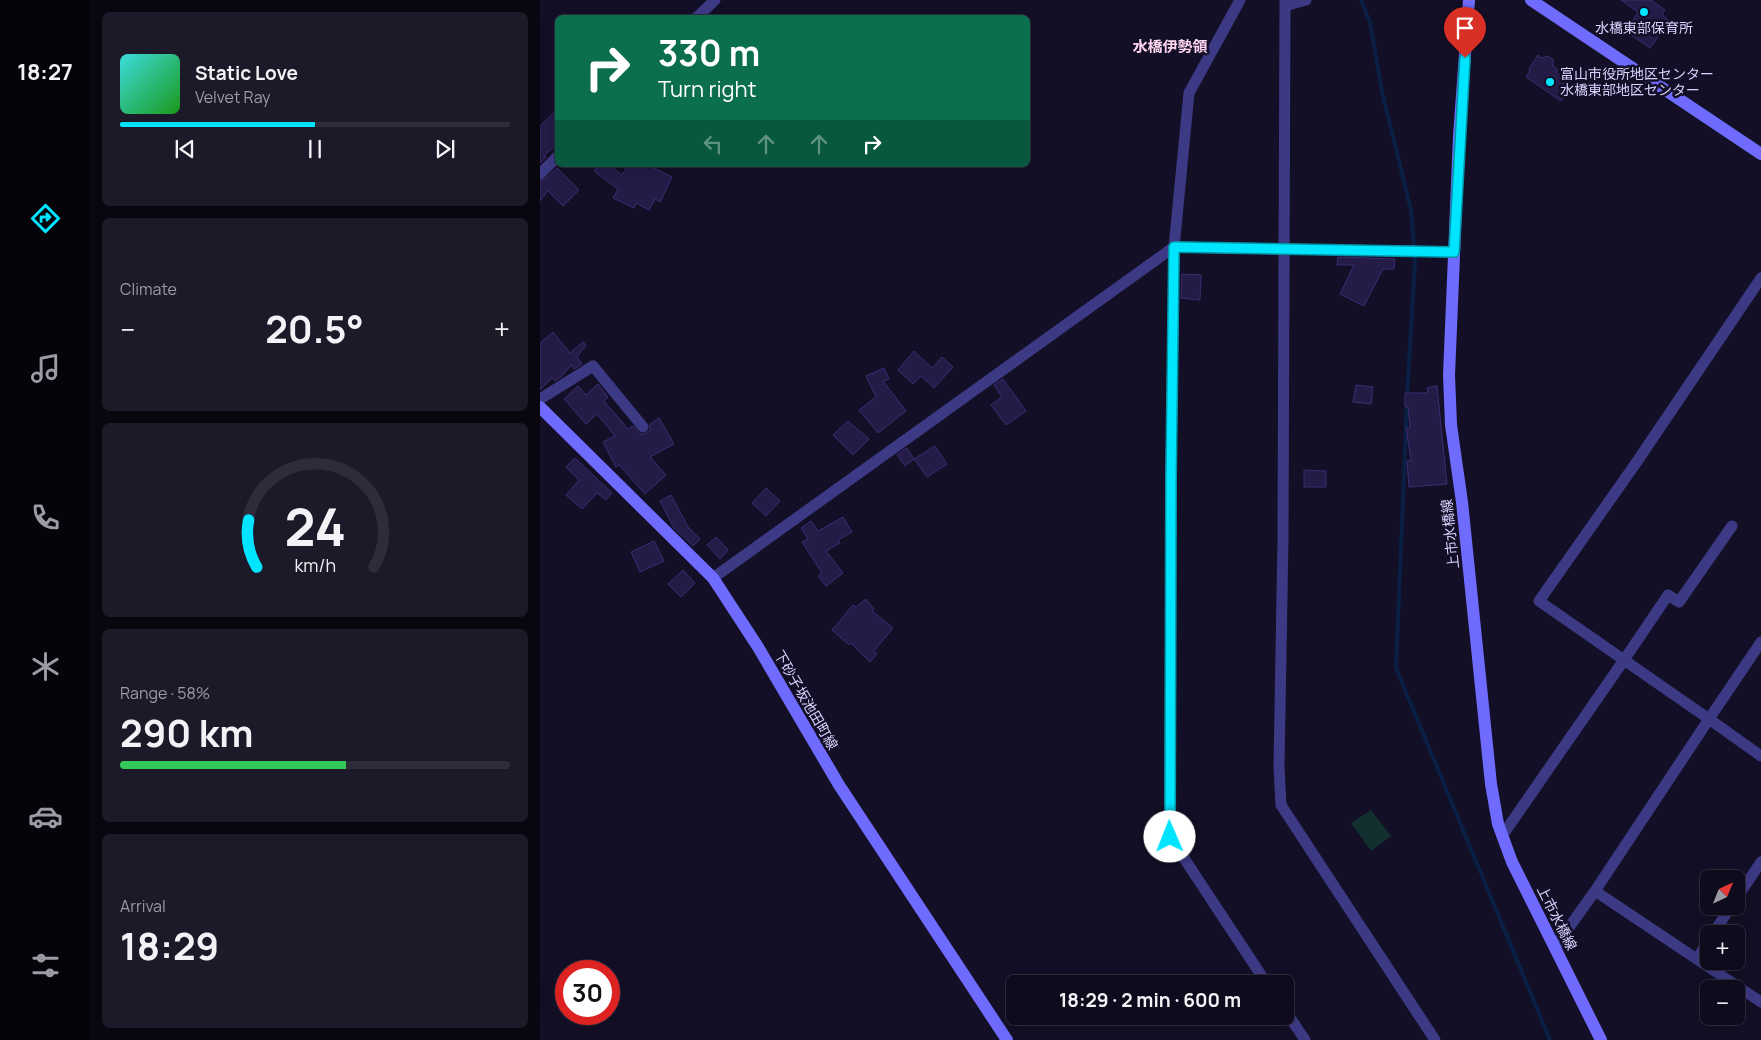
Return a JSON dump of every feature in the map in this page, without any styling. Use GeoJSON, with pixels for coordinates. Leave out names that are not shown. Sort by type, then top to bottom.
{"type":"FeatureCollection","features":[{"type":"Feature","properties":{"kind":"main road","name":"上市水橋線"},"geometry":{"type":"LineString","coordinates":[[1469,0],[1459,136],[1449,356],[1452,424],[1462,502],[1491,784],[1498,824],[1512,862],[1601,1040]]}},
{"type":"Feature","properties":{"kind":"main road"},"geometry":{"type":"LineString","coordinates":[[1530,0],[1761,154]]}},
{"type":"Feature","properties":{"kind":"main road","name":"下砂子坂池田町線"},"geometry":{"type":"LineString","coordinates":[[540,407],[713,578],[758,647],[839,785],[1007,1040]]}},
{"type":"Feature","properties":{"kind":"street"},"geometry":{"type":"LineString","coordinates":[[699,15],[716,0]]}},
{"type":"Feature","properties":{"kind":"street"},"geometry":{"type":"LineString","coordinates":[[1240,0],[1189,93],[1174,247],[1170,837],[1262,975]]}},
{"type":"Feature","properties":{"kind":"street"},"geometry":{"type":"LineString","coordinates":[[1306,0],[1285,3],[1283,538],[1279,766],[1281,805],[1435,1040]]}},
{"type":"Feature","properties":{"kind":"street"},"geometry":{"type":"LineString","coordinates":[[540,174],[555,159]]}},
{"type":"Feature","properties":{"kind":"street"},"geometry":{"type":"LineString","coordinates":[[713,578],[1174,247],[1454,252]]}},
{"type":"Feature","properties":{"kind":"street"},"geometry":{"type":"LineString","coordinates":[[1761,278],[1636,463],[1539,601],[1761,756]]}},
{"type":"Feature","properties":{"kind":"street"},"geometry":{"type":"LineString","coordinates":[[540,399],[593,366],[642,427]]}},
{"type":"Feature","properties":{"kind":"street"},"geometry":{"type":"LineString","coordinates":[[1502,836],[1668,595],[1679,602],[1732,526]]}},
{"type":"Feature","properties":{"kind":"street"},"geometry":{"type":"LineString","coordinates":[[1555,947],[1761,642]]}},
{"type":"Feature","properties":{"kind":"street"},"geometry":{"type":"LineString","coordinates":[[1745,886],[1761,862]]}},
{"type":"Feature","properties":{"kind":"street"},"geometry":{"type":"LineString","coordinates":[[1595,890],[1761,1002]]}},
{"type":"Feature","properties":{"kind":"street"},"geometry":{"type":"LineString","coordinates":[[1697,959],[1700,954]]}},
{"type":"Feature","properties":{"kind":"street"},"geometry":{"type":"LineString","coordinates":[[1294,1024],[1304,1040]]}},
{"type":"Feature","properties":{"kind":"green space"},"geometry":{"type":"Polygon","coordinates":[[[1371,810],[1391,836],[1371,851],[1351,823],[1371,810]]]}},
{"type":"Feature","properties":{"kind":"building","name":"水橋東部保育所"},"geometry":{"type":"Polygon","coordinates":[[[1621,0],[1651,0],[1665,10],[1662,15],[1669,21],[1650,48],[1630,34],[1632,32],[1629,29],[1634,23],[1632,22],[1638,12],[1621,0]]]}},
{"type":"Feature","properties":{"kind":"building","name":"富山市役所地区センター 水橋東部地区センター"},"geometry":{"type":"Polygon","coordinates":[[[1538,55],[1542,58],[1547,56],[1553,59],[1553,66],[1558,70],[1556,72],[1573,86],[1561,101],[1526,77],[1538,55]]]}},
{"type":"Feature","properties":{"kind":"building"},"geometry":{"type":"Polygon","coordinates":[[[555,112],[555,146],[540,163],[540,126],[555,112]]]}},
{"type":"Feature","properties":{"kind":"building"},"geometry":{"type":"Polygon","coordinates":[[[597,167],[612,167],[622,175],[627,167],[652,167],[672,177],[660,202],[655,199],[649,210],[636,203],[634,208],[613,198],[618,189],[594,171],[597,167]]]}},
{"type":"Feature","properties":{"kind":"building"},"geometry":{"type":"Polygon","coordinates":[[[557,168],[579,190],[563,206],[548,191],[540,201],[540,181],[557,168]]]}},
{"type":"Feature","properties":{"kind":"building"},"geometry":{"type":"Polygon","coordinates":[[[1338,257],[1395,259],[1394,269],[1383,269],[1364,306],[1340,294],[1354,265],[1337,265],[1338,257]]]}},
{"type":"Feature","properties":{"kind":"building"},"geometry":{"type":"Polygon","coordinates":[[[1182,274],[1201,275],[1200,300],[1181,298],[1182,274]]]}},
{"type":"Feature","properties":{"kind":"building"},"geometry":{"type":"Polygon","coordinates":[[[553,332],[570,353],[583,342],[586,345],[577,357],[582,364],[574,369],[571,365],[561,377],[555,381],[552,378],[540,390],[540,343],[553,332]]]}},
{"type":"Feature","properties":{"kind":"building"},"geometry":{"type":"Polygon","coordinates":[[[914,351],[932,368],[942,357],[953,367],[934,388],[921,376],[913,384],[898,370],[914,351]]]}},
{"type":"Feature","properties":{"kind":"building"},"geometry":{"type":"Polygon","coordinates":[[[884,368],[889,379],[883,381],[906,411],[878,433],[859,410],[876,397],[866,376],[884,368]]]}},
{"type":"Feature","properties":{"kind":"building"},"geometry":{"type":"Polygon","coordinates":[[[1003,379],[1026,411],[1006,425],[991,405],[1002,397],[994,385],[1003,379]]]}},
{"type":"Feature","properties":{"kind":"building"},"geometry":{"type":"Polygon","coordinates":[[[598,384],[608,397],[604,401],[628,429],[633,426],[640,434],[645,434],[650,430],[650,424],[659,418],[674,444],[650,457],[666,475],[645,494],[619,465],[616,467],[603,442],[615,436],[597,414],[586,424],[564,399],[578,386],[586,395],[598,384]]]}},
{"type":"Feature","properties":{"kind":"building"},"geometry":{"type":"Polygon","coordinates":[[[1356,385],[1373,387],[1371,404],[1353,402],[1356,385]]]}},
{"type":"Feature","properties":{"kind":"building"},"geometry":{"type":"Polygon","coordinates":[[[1437,386],[1447,484],[1409,487],[1407,461],[1411,460],[1406,428],[1410,428],[1408,407],[1405,407],[1405,393],[1428,393],[1427,388],[1437,386]]]}},
{"type":"Feature","properties":{"kind":"building"},"geometry":{"type":"Polygon","coordinates":[[[848,421],[869,439],[853,455],[833,435],[848,421]]]}},
{"type":"Feature","properties":{"kind":"building"},"geometry":{"type":"Polygon","coordinates":[[[935,446],[947,464],[927,477],[914,459],[935,446]]]}},
{"type":"Feature","properties":{"kind":"building"},"geometry":{"type":"Polygon","coordinates":[[[907,448],[914,459],[905,466],[897,455],[907,448]]]}},
{"type":"Feature","properties":{"kind":"building"},"geometry":{"type":"Polygon","coordinates":[[[575,458],[612,493],[606,500],[597,493],[582,509],[566,495],[579,480],[566,467],[575,458]]]}},
{"type":"Feature","properties":{"kind":"building"},"geometry":{"type":"Polygon","coordinates":[[[1304,470],[1326,471],[1326,487],[1304,487],[1304,470]]]}},
{"type":"Feature","properties":{"kind":"building"},"geometry":{"type":"Polygon","coordinates":[[[766,488],[780,501],[766,516],[752,503],[766,488]]]}},
{"type":"Feature","properties":{"kind":"building"},"geometry":{"type":"Polygon","coordinates":[[[671,495],[688,527],[700,539],[693,546],[674,528],[660,501],[671,495]]]}},
{"type":"Feature","properties":{"kind":"building"},"geometry":{"type":"Polygon","coordinates":[[[843,517],[852,532],[838,540],[840,543],[826,551],[843,573],[826,586],[818,576],[822,573],[802,542],[808,539],[801,528],[811,521],[818,531],[843,517]]]}},
{"type":"Feature","properties":{"kind":"building"},"geometry":{"type":"Polygon","coordinates":[[[716,537],[728,550],[720,559],[707,545],[716,537]]]}},
{"type":"Feature","properties":{"kind":"building"},"geometry":{"type":"Polygon","coordinates":[[[654,541],[664,561],[640,572],[631,552],[654,541]]]}},
{"type":"Feature","properties":{"kind":"building"},"geometry":{"type":"Polygon","coordinates":[[[683,570],[695,583],[681,597],[668,584],[683,570]]]}},
{"type":"Feature","properties":{"kind":"building"},"geometry":{"type":"Polygon","coordinates":[[[866,599],[874,609],[872,611],[893,628],[874,651],[877,654],[870,662],[851,643],[849,645],[832,630],[853,605],[856,607],[866,599]]]}},
{"type":"Feature","properties":{"kind":"waterway"},"geometry":{"type":"LineString","coordinates":[[1361,0],[1370,22],[1382,92],[1411,210],[1415,261],[1407,396]]}},
{"type":"Feature","properties":{"kind":"waterway"},"geometry":{"type":"LineString","coordinates":[[1407,403],[1396,668],[1550,1040]]}},
{"type":"Feature","properties":{"kind":"place","name":"水橋東部保育所"},"geometry":{"type":"Point","coordinates":[1644,12]}},
{"type":"Feature","properties":{"kind":"place","name":"富山市役所地区センター 水橋東部地区センター"},"geometry":{"type":"Point","coordinates":[1550,82]}},
{"type":"Feature","properties":{"kind":"district","name":"水橋伊勢領"},"geometry":{"type":"Point","coordinates":[1170,47]}},
{"type":"Feature","properties":{"kind":"route"},"geometry":{"type":"LineString","coordinates":[[1170,837],[1174,247],[1454,252],[1459,136],[1465,58]]}}]}
